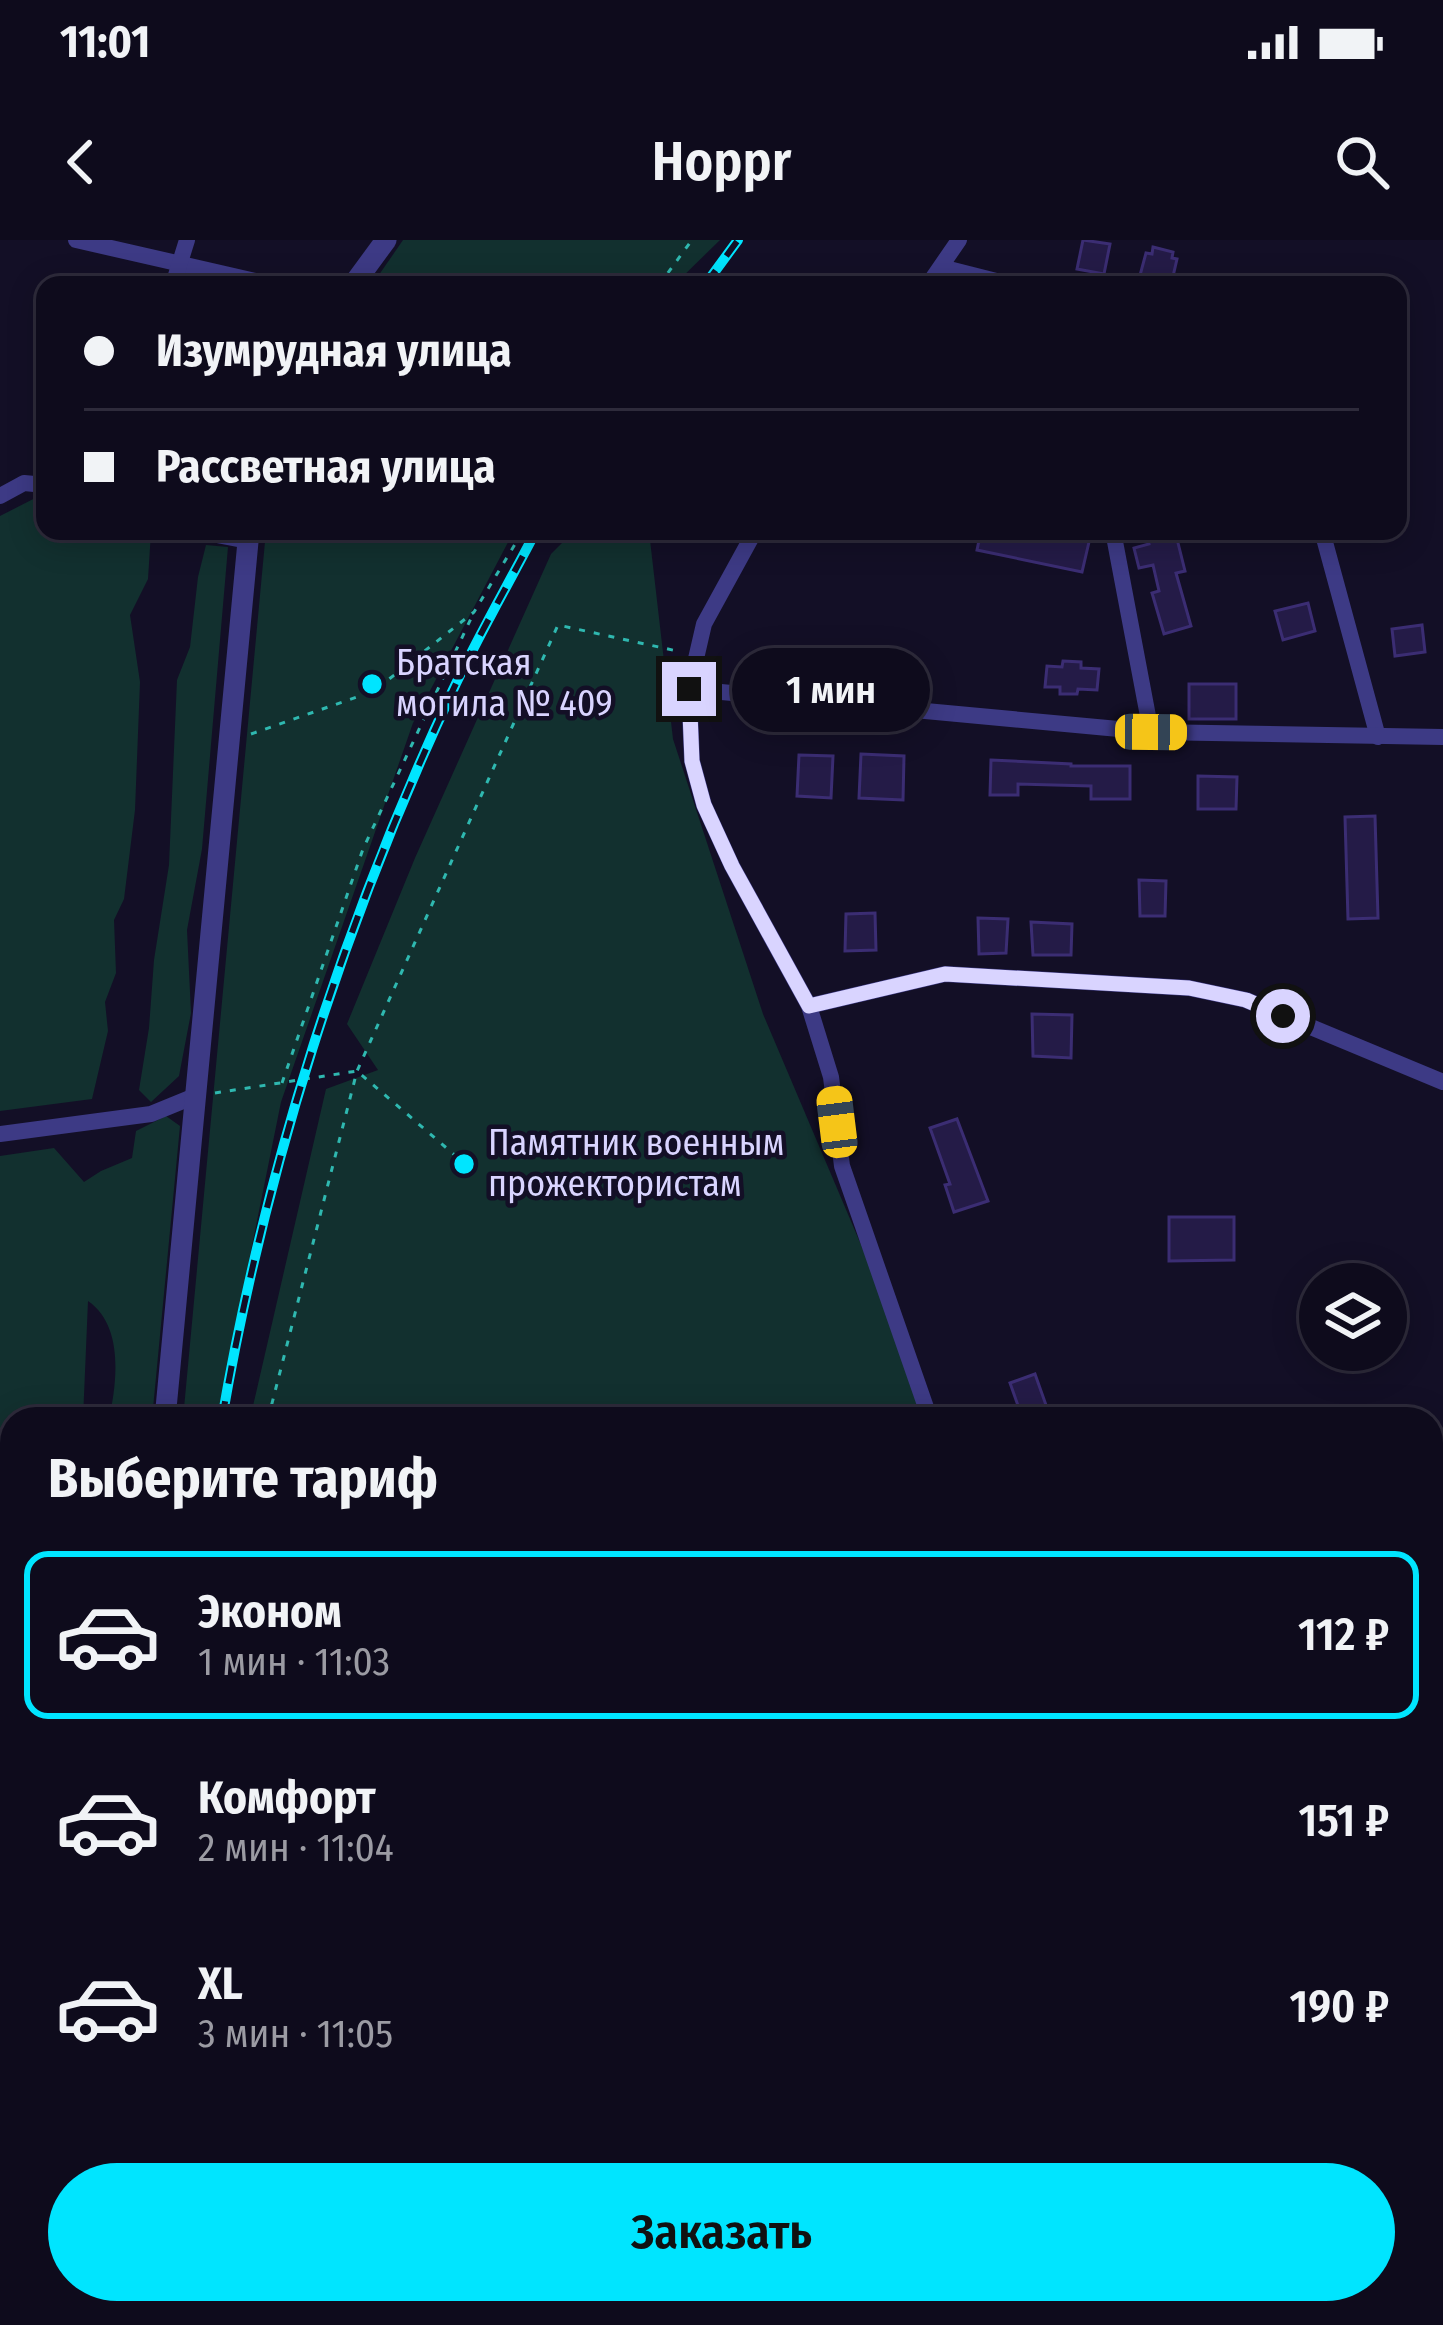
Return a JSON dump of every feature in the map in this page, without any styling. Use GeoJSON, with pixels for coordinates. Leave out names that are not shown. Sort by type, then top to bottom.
{"type":"FeatureCollection","features":[{"type":"Feature","properties":{"kind":"street"},"geometry":{"type":"LineString","coordinates":[[76,240],[237,276]]}},
{"type":"Feature","properties":{"kind":"street"},"geometry":{"type":"LineString","coordinates":[[177,276],[188,240]]}},
{"type":"Feature","properties":{"kind":"street"},"geometry":{"type":"LineString","coordinates":[[360,276],[386,240]]}},
{"type":"Feature","properties":{"kind":"street"},"geometry":{"type":"LineString","coordinates":[[934,276],[959,240]]}},
{"type":"Feature","properties":{"kind":"street"},"geometry":{"type":"LineString","coordinates":[[941,267],[976,276]]}},
{"type":"Feature","properties":{"kind":"street"},"geometry":{"type":"LineString","coordinates":[[0,496],[24,483],[36,484]]}},
{"type":"Feature","properties":{"kind":"street"},"geometry":{"type":"LineString","coordinates":[[166,1407],[249,540]]}},
{"type":"Feature","properties":{"kind":"street"},"geometry":{"type":"LineString","coordinates":[[750,540],[704,624],[689,689],[692,761],[704,805],[732,866],[809,1006],[831,1077],[842,1166],[926,1407]]}},
{"type":"Feature","properties":{"kind":"street"},"geometry":{"type":"LineString","coordinates":[[1115,540],[1151,732]]}},
{"type":"Feature","properties":{"kind":"street"},"geometry":{"type":"LineString","coordinates":[[1324,540],[1378,737]]}},
{"type":"Feature","properties":{"kind":"street"},"geometry":{"type":"LineString","coordinates":[[689,689],[1151,732],[1443,736]]}},
{"type":"Feature","properties":{"kind":"street"},"geometry":{"type":"LineString","coordinates":[[809,1006],[945,974],[1189,988],[1246,1000],[1443,1082]]}},
{"type":"Feature","properties":{"kind":"street"},"geometry":{"type":"LineString","coordinates":[[0,1134],[151,1114],[195,1096]]}},
{"type":"Feature","properties":{"kind":"path"},"geometry":{"type":"LineString","coordinates":[[666,276],[692,240]]}},
{"type":"Feature","properties":{"kind":"path"},"geometry":{"type":"LineString","coordinates":[[282,1083],[363,849],[474,612],[518,540]]}},
{"type":"Feature","properties":{"kind":"path"},"geometry":{"type":"LineString","coordinates":[[230,742],[374,691],[474,612]]}},
{"type":"Feature","properties":{"kind":"path"},"geometry":{"type":"LineString","coordinates":[[271,1407],[357,1071],[558,625],[696,655]]}},
{"type":"Feature","properties":{"kind":"path"},"geometry":{"type":"LineString","coordinates":[[195,1096],[357,1071],[458,1157]]}},
{"type":"Feature","properties":{"kind":"green space"},"geometry":{"type":"Polygon","coordinates":[[[403,240],[720,240],[683,276],[378,276],[403,240]]]}},
{"type":"Feature","properties":{"kind":"green space"},"geometry":{"type":"Polygon","coordinates":[[[36,498],[36,540],[150,540],[148,579],[130,615],[140,682],[135,810],[124,899],[114,920],[116,973],[105,1002],[108,1031],[92,1099],[0,1111],[0,516],[36,498]]]}},
{"type":"Feature","properties":{"kind":"green space"},"geometry":{"type":"Polygon","coordinates":[[[265,540],[509,540],[413,723],[281,1102],[219,1407],[184,1407],[265,540]]]}},
{"type":"Feature","properties":{"kind":"green space"},"geometry":{"type":"Polygon","coordinates":[[[565,540],[650,540],[673,739],[763,1014],[884,1299],[923,1407],[253,1407],[326,1089],[378,1070],[347,1024],[415,858],[551,554],[565,540]]]}},
{"type":"Feature","properties":{"kind":"green space"},"geometry":{"type":"Polygon","coordinates":[[[206,545],[228,547],[202,849],[187,930],[191,1013],[179,1076],[151,1102],[139,1090],[169,865],[177,680],[190,647],[206,545]]]}},
{"type":"Feature","properties":{"kind":"green space"},"geometry":{"type":"Polygon","coordinates":[[[166,1116],[180,1126],[153,1407],[111,1407],[113,1340],[100,1312],[88,1301],[84,1407],[0,1407],[0,1156],[54,1148],[84,1182],[132,1158],[136,1131],[166,1116]]]}},
{"type":"Feature","properties":{"kind":"building"},"geometry":{"type":"Polygon","coordinates":[[[1083,240],[1110,244],[1104,274],[1077,269],[1083,240]]]}},
{"type":"Feature","properties":{"kind":"building"},"geometry":{"type":"Polygon","coordinates":[[[1153,247],[1173,252],[1172,258],[1177,259],[1173,276],[1140,276],[1146,253],[1152,254],[1153,247]]]}},
{"type":"Feature","properties":{"kind":"building"},"geometry":{"type":"Polygon","coordinates":[[[979,540],[1089,542],[1082,572],[977,550],[979,540]]]}},
{"type":"Feature","properties":{"kind":"building"},"geometry":{"type":"Polygon","coordinates":[[[1148,540],[1177,540],[1185,571],[1176,573],[1191,626],[1164,634],[1152,593],[1159,591],[1153,565],[1139,568],[1134,548],[1149,544],[1148,540]]]}},
{"type":"Feature","properties":{"kind":"building"},"geometry":{"type":"Polygon","coordinates":[[[1308,603],[1315,631],[1283,640],[1275,611],[1308,603]]]}},
{"type":"Feature","properties":{"kind":"building"},"geometry":{"type":"Polygon","coordinates":[[[1422,625],[1425,652],[1395,656],[1392,629],[1422,625]]]}},
{"type":"Feature","properties":{"kind":"building"},"geometry":{"type":"Polygon","coordinates":[[[1063,661],[1099,669],[1097,690],[1060,694],[1060,687],[1045,687],[1047,666],[1062,667],[1063,661]]]}},
{"type":"Feature","properties":{"kind":"building"},"geometry":{"type":"Polygon","coordinates":[[[1189,684],[1236,684],[1236,719],[1189,719],[1189,684]]]}},
{"type":"Feature","properties":{"kind":"building"},"geometry":{"type":"Polygon","coordinates":[[[861,754],[904,756],[903,800],[859,798],[861,754]]]}},
{"type":"Feature","properties":{"kind":"building"},"geometry":{"type":"Polygon","coordinates":[[[799,755],[833,756],[831,798],[797,796],[799,755]]]}},
{"type":"Feature","properties":{"kind":"building"},"geometry":{"type":"Polygon","coordinates":[[[991,760],[1130,766],[1130,799],[1091,799],[1091,786],[1018,784],[1018,795],[990,795],[991,760]]]}},
{"type":"Feature","properties":{"kind":"building"},"geometry":{"type":"Polygon","coordinates":[[[1198,776],[1237,777],[1236,809],[1198,809],[1198,776]]]}},
{"type":"Feature","properties":{"kind":"building"},"geometry":{"type":"Polygon","coordinates":[[[1375,816],[1378,918],[1348,919],[1345,817],[1375,816]]]}},
{"type":"Feature","properties":{"kind":"building"},"geometry":{"type":"Polygon","coordinates":[[[1139,880],[1166,881],[1165,916],[1140,916],[1139,880]]]}},
{"type":"Feature","properties":{"kind":"building"},"geometry":{"type":"Polygon","coordinates":[[[875,913],[876,950],[845,951],[846,914],[875,913]]]}},
{"type":"Feature","properties":{"kind":"building"},"geometry":{"type":"Polygon","coordinates":[[[978,918],[1008,919],[1006,953],[979,954],[978,918]]]}},
{"type":"Feature","properties":{"kind":"building"},"geometry":{"type":"Polygon","coordinates":[[[1031,922],[1072,924],[1071,955],[1033,955],[1031,922]]]}},
{"type":"Feature","properties":{"kind":"building"},"geometry":{"type":"Polygon","coordinates":[[[1032,1014],[1072,1015],[1071,1058],[1033,1056],[1032,1014]]]}},
{"type":"Feature","properties":{"kind":"building"},"geometry":{"type":"Polygon","coordinates":[[[957,1119],[988,1201],[954,1212],[945,1185],[950,1184],[930,1128],[957,1119]]]}},
{"type":"Feature","properties":{"kind":"building"},"geometry":{"type":"Polygon","coordinates":[[[1169,1217],[1234,1217],[1234,1260],[1169,1261],[1169,1217]]]}},
{"type":"Feature","properties":{"kind":"building"},"geometry":{"type":"Polygon","coordinates":[[[1035,1374],[1046,1405],[1019,1407],[1010,1383],[1035,1374]]]}},
{"type":"Feature","properties":{"kind":"railway"},"geometry":{"type":"LineString","coordinates":[[712,276],[738,240]]}},
{"type":"Feature","properties":{"kind":"railway"},"geometry":{"type":"LineString","coordinates":[[224,1407],[285,1140],[343,957],[452,692],[531,540]]}},
{"type":"Feature","properties":{"kind":"place","name":"Братская могила № 409"},"geometry":{"type":"Point","coordinates":[372,684]}},
{"type":"Feature","properties":{"kind":"place","name":"Памятник военным прожектористам"},"geometry":{"type":"Point","coordinates":[464,1164]}},
{"type":"Feature","properties":{"kind":"route"},"geometry":{"type":"LineString","coordinates":[[689,689],[692,761],[704,805],[809,1006],[945,974],[1189,988],[1246,1000],[1283,1016]]}}]}
